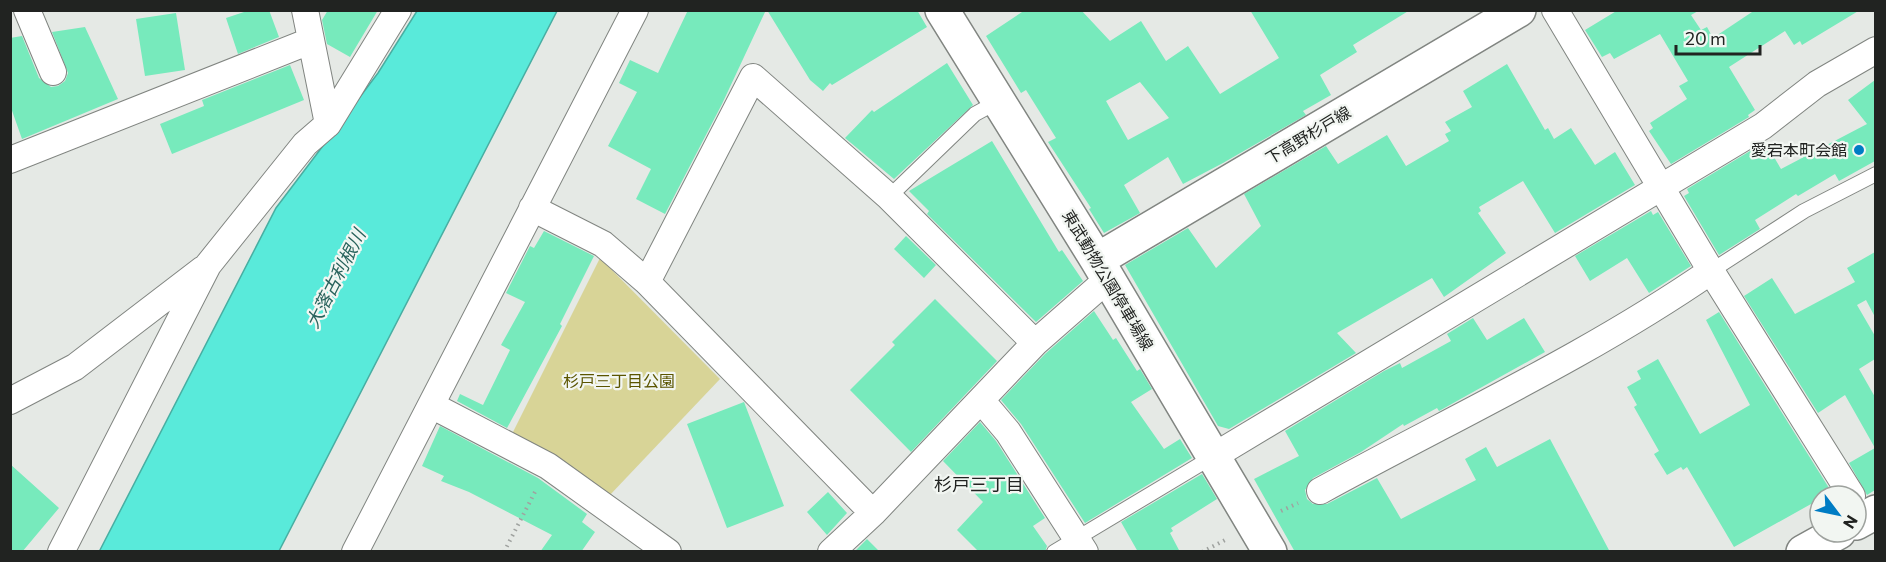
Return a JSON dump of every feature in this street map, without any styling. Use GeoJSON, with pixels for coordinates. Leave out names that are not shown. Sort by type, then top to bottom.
{"type":"FeatureCollection","features":[{"type":"Feature","properties":{"kind":"main road","name":"東武動物公園停車場線"},"geometry":{"type":"LineString","coordinates":[[942,10],[1103,270],[1270,552]]}},
{"type":"Feature","properties":{"kind":"main road","name":"下高野杉戸線"},"geometry":{"type":"LineString","coordinates":[[1103,270],[1519,10]]}},
{"type":"Feature","properties":{"kind":"street"},"geometry":{"type":"LineString","coordinates":[[27,10],[53,72]]}},
{"type":"Feature","properties":{"kind":"street"},"geometry":{"type":"LineString","coordinates":[[304,10],[328,123]]}},
{"type":"Feature","properties":{"kind":"street"},"geometry":{"type":"LineString","coordinates":[[61,552],[208,265],[305,144],[328,123],[398,10]]}},
{"type":"Feature","properties":{"kind":"street"},"geometry":{"type":"LineString","coordinates":[[355,552],[433,406],[532,207],[635,10]]}},
{"type":"Feature","properties":{"kind":"street"},"geometry":{"type":"LineString","coordinates":[[1555,10],[1839,484]]}},
{"type":"Feature","properties":{"kind":"street"},"geometry":{"type":"LineString","coordinates":[[10,160],[310,41]]}},
{"type":"Feature","properties":{"kind":"street"},"geometry":{"type":"LineString","coordinates":[[1214,456],[1661,185],[1763,126],[1817,84],[1875,50]]}},
{"type":"Feature","properties":{"kind":"street"},"geometry":{"type":"LineString","coordinates":[[647,282],[753,77],[889,197],[1035,343]]}},
{"type":"Feature","properties":{"kind":"street"},"geometry":{"type":"LineString","coordinates":[[532,207],[603,244],[647,282],[873,513]]}},
{"type":"Feature","properties":{"kind":"street"},"geometry":{"type":"LineString","coordinates":[[11,400],[75,367],[208,265]]}},
{"type":"Feature","properties":{"kind":"street"},"geometry":{"type":"LineString","coordinates":[[831,552],[873,513],[1103,270]]}},
{"type":"Feature","properties":{"kind":"street"},"geometry":{"type":"LineString","coordinates":[[1320,491],[1559,364],[1652,310],[1712,271]]}},
{"type":"Feature","properties":{"kind":"street"},"geometry":{"type":"LineString","coordinates":[[981,400],[1008,432],[1081,544]]}},
{"type":"Feature","properties":{"kind":"street"},"geometry":{"type":"LineString","coordinates":[[433,406],[548,466],[668,552]]}},
{"type":"Feature","properties":{"kind":"lane"},"geometry":{"type":"LineString","coordinates":[[889,197],[975,114],[997,102]]}},
{"type":"Feature","properties":{"kind":"lane"},"geometry":{"type":"LineString","coordinates":[[1712,271],[1804,211],[1875,174]]}},
{"type":"Feature","properties":{"kind":"lane"},"geometry":{"type":"LineString","coordinates":[[1054,552],[1081,544],[1214,456]]}},
{"type":"Feature","properties":{"kind":"path"},"geometry":{"type":"LineString","coordinates":[[504,552],[548,466]]}},
{"type":"Feature","properties":{"kind":"path"},"geometry":{"type":"LineString","coordinates":[[1202,552],[1235,534]]}},
{"type":"Feature","properties":{"kind":"green space","name":"杉戸三丁目公園"},"geometry":{"type":"Polygon","coordinates":[[[600,258],[720,379],[609,496],[511,436],[600,258]]]}},
{"type":"Feature","properties":{"kind":"water","name":"大落古利根川"},"geometry":{"type":"Polygon","coordinates":[[[417,11],[557,11],[279,551],[99,552],[276,208],[378,73],[417,11]]]}},
{"type":"Feature","properties":{"kind":"building"},"geometry":{"type":"Polygon","coordinates":[[[250,10],[269,10],[279,37],[238,54],[226,18],[250,10]]]}},
{"type":"Feature","properties":{"kind":"building"},"geometry":{"type":"Polygon","coordinates":[[[328,10],[378,10],[350,57],[327,44],[322,20],[328,10]]]}},
{"type":"Feature","properties":{"kind":"building"},"geometry":{"type":"Polygon","coordinates":[[[688,10],[766,10],[722,104],[665,214],[636,199],[651,169],[608,146],[637,92],[619,83],[630,60],[658,73],[688,10]]]}},
{"type":"Feature","properties":{"kind":"building"},"geometry":{"type":"Polygon","coordinates":[[[767,10],[917,10],[927,27],[832,85],[830,83],[823,91],[810,80],[767,10]]]}},
{"type":"Feature","properties":{"kind":"building"},"geometry":{"type":"Polygon","coordinates":[[[1025,10],[1081,10],[1110,41],[1141,21],[1166,61],[1188,46],[1220,94],[1279,58],[1250,10],[1410,10],[1353,45],[1357,52],[1320,75],[1331,95],[1303,111],[1306,115],[1183,184],[1168,157],[1124,185],[1140,213],[1104,233],[1089,209],[1091,208],[1048,142],[1056,138],[1026,90],[1021,93],[986,36],[1025,10]],[[1140,82],[1106,101],[1128,140],[1169,118],[1140,82]]]}},
{"type":"Feature","properties":{"kind":"building"},"geometry":{"type":"Polygon","coordinates":[[[1618,10],[1700,10],[1691,15],[1701,30],[1707,27],[1713,38],[1755,10],[1860,10],[1802,45],[1800,41],[1794,45],[1785,31],[1729,67],[1755,110],[1748,115],[1749,117],[1671,164],[1649,131],[1653,128],[1650,123],[1687,99],[1679,86],[1688,81],[1660,34],[1614,59],[1610,53],[1602,57],[1585,30],[1618,10]]]}},
{"type":"Feature","properties":{"kind":"building"},"geometry":{"type":"Polygon","coordinates":[[[176,13],[185,70],[145,76],[136,19],[176,13]]]}},
{"type":"Feature","properties":{"kind":"building"},"geometry":{"type":"Polygon","coordinates":[[[85,27],[118,99],[22,139],[10,105],[10,38],[22,36],[39,78],[51,87],[58,86],[65,81],[68,73],[52,32],[85,27]]]}},
{"type":"Feature","properties":{"kind":"building"},"geometry":{"type":"Polygon","coordinates":[[[947,63],[973,105],[894,179],[845,138],[872,110],[874,112],[947,63]]]}},
{"type":"Feature","properties":{"kind":"building"},"geometry":{"type":"Polygon","coordinates":[[[1507,64],[1545,130],[1548,128],[1554,139],[1571,128],[1595,165],[1615,152],[1635,185],[1555,233],[1523,181],[1479,207],[1481,211],[1478,213],[1506,253],[1444,297],[1432,278],[1337,333],[1356,353],[1229,429],[1218,426],[1125,265],[1188,228],[1216,268],[1261,226],[1244,194],[1326,146],[1338,164],[1387,135],[1406,166],[1449,141],[1445,134],[1451,131],[1445,122],[1472,107],[1463,91],[1507,64]]]}},
{"type":"Feature","properties":{"kind":"building"},"geometry":{"type":"Polygon","coordinates":[[[290,65],[304,100],[172,154],[160,124],[204,106],[202,100],[290,65]]]}},
{"type":"Feature","properties":{"kind":"building"},"geometry":{"type":"Polygon","coordinates":[[[1875,80],[1875,161],[1839,181],[1835,174],[1798,196],[1796,194],[1755,220],[1760,229],[1719,255],[1684,196],[1689,193],[1687,189],[1765,142],[1781,169],[1867,124],[1848,100],[1875,80]]]}},
{"type":"Feature","properties":{"kind":"building"},"geometry":{"type":"Polygon","coordinates":[[[992,141],[1059,252],[1062,250],[1083,281],[1036,322],[927,214],[929,211],[909,191],[992,141]]]}},
{"type":"Feature","properties":{"kind":"building"},"geometry":{"type":"Polygon","coordinates":[[[1651,211],[1653,215],[1658,212],[1691,266],[1649,293],[1627,258],[1590,281],[1575,256],[1651,211]]]}},
{"type":"Feature","properties":{"kind":"building"},"geometry":{"type":"Polygon","coordinates":[[[544,231],[594,256],[560,324],[562,326],[507,428],[457,401],[460,394],[483,405],[510,350],[501,345],[525,302],[506,293],[530,246],[534,248],[544,231]]]}},
{"type":"Feature","properties":{"kind":"building"},"geometry":{"type":"Polygon","coordinates":[[[906,236],[936,265],[924,278],[894,249],[906,236]]]}},
{"type":"Feature","properties":{"kind":"building"},"geometry":{"type":"Polygon","coordinates":[[[1875,252],[1875,317],[1866,300],[1857,305],[1875,336],[1875,359],[1859,369],[1875,397],[1875,448],[1845,395],[1818,413],[1744,296],[1772,278],[1795,314],[1855,282],[1847,268],[1875,252]]]}},
{"type":"Feature","properties":{"kind":"building"},"geometry":{"type":"Polygon","coordinates":[[[935,299],[997,361],[911,452],[850,390],[895,345],[892,342],[935,299]]]}},
{"type":"Feature","properties":{"kind":"building"},"geometry":{"type":"Polygon","coordinates":[[[1094,311],[1113,340],[1116,338],[1137,371],[1140,369],[1152,389],[1131,402],[1164,449],[1180,439],[1192,458],[1085,523],[1021,424],[1001,400],[1045,354],[1094,311]]]}},
{"type":"Feature","properties":{"kind":"building"},"geometry":{"type":"Polygon","coordinates":[[[1719,312],[1826,484],[1808,484],[1808,506],[1734,547],[1687,467],[1683,470],[1681,467],[1667,475],[1654,454],[1659,451],[1634,407],[1637,405],[1627,387],[1641,379],[1637,371],[1658,359],[1700,434],[1750,405],[1706,320],[1719,312]]]}},
{"type":"Feature","properties":{"kind":"building"},"geometry":{"type":"Polygon","coordinates":[[[1473,318],[1487,340],[1524,318],[1545,352],[1439,411],[1437,408],[1404,426],[1403,424],[1361,452],[1313,478],[1305,490],[1307,499],[1313,504],[1327,504],[1377,478],[1401,519],[1476,480],[1465,459],[1486,447],[1497,467],[1550,439],[1610,552],[1295,552],[1254,479],[1299,456],[1285,431],[1384,371],[1400,363],[1402,368],[1451,341],[1447,334],[1473,318]]]}},
{"type":"Feature","properties":{"kind":"building"},"geometry":{"type":"Polygon","coordinates":[[[744,402],[784,506],[727,528],[687,424],[744,402]]]}},
{"type":"Feature","properties":{"kind":"building"},"geometry":{"type":"Polygon","coordinates":[[[980,422],[996,441],[1045,518],[1033,526],[1047,546],[1045,552],[979,552],[957,530],[983,502],[943,461],[980,422]]]}},
{"type":"Feature","properties":{"kind":"building"},"geometry":{"type":"Polygon","coordinates":[[[440,426],[538,478],[587,514],[582,522],[595,532],[581,552],[540,552],[552,535],[469,492],[441,481],[444,476],[422,466],[440,426]]]}},
{"type":"Feature","properties":{"kind":"building"},"geometry":{"type":"Polygon","coordinates":[[[1875,448],[1875,490],[1868,494],[1868,484],[1861,484],[1849,463],[1875,448]]]}},
{"type":"Feature","properties":{"kind":"building"},"geometry":{"type":"Polygon","coordinates":[[[10,464],[59,508],[22,552],[10,552],[10,464]]]}},
{"type":"Feature","properties":{"kind":"building"},"geometry":{"type":"Polygon","coordinates":[[[1202,474],[1217,499],[1171,528],[1173,531],[1170,533],[1180,552],[1138,552],[1121,522],[1202,474]]]}},
{"type":"Feature","properties":{"kind":"building"},"geometry":{"type":"Polygon","coordinates":[[[828,492],[847,513],[827,535],[807,512],[828,492]]]}},
{"type":"Feature","properties":{"kind":"building"},"geometry":{"type":"Polygon","coordinates":[[[867,539],[880,552],[854,552],[867,539]]]}},
{"type":"Feature","properties":{"kind":"place","name":"愛宕本町会館"},"geometry":{"type":"Point","coordinates":[1859,150]}},
{"type":"Feature","properties":{"kind":"district","name":"杉戸三丁目"},"geometry":{"type":"Point","coordinates":[979,485]}}]}
